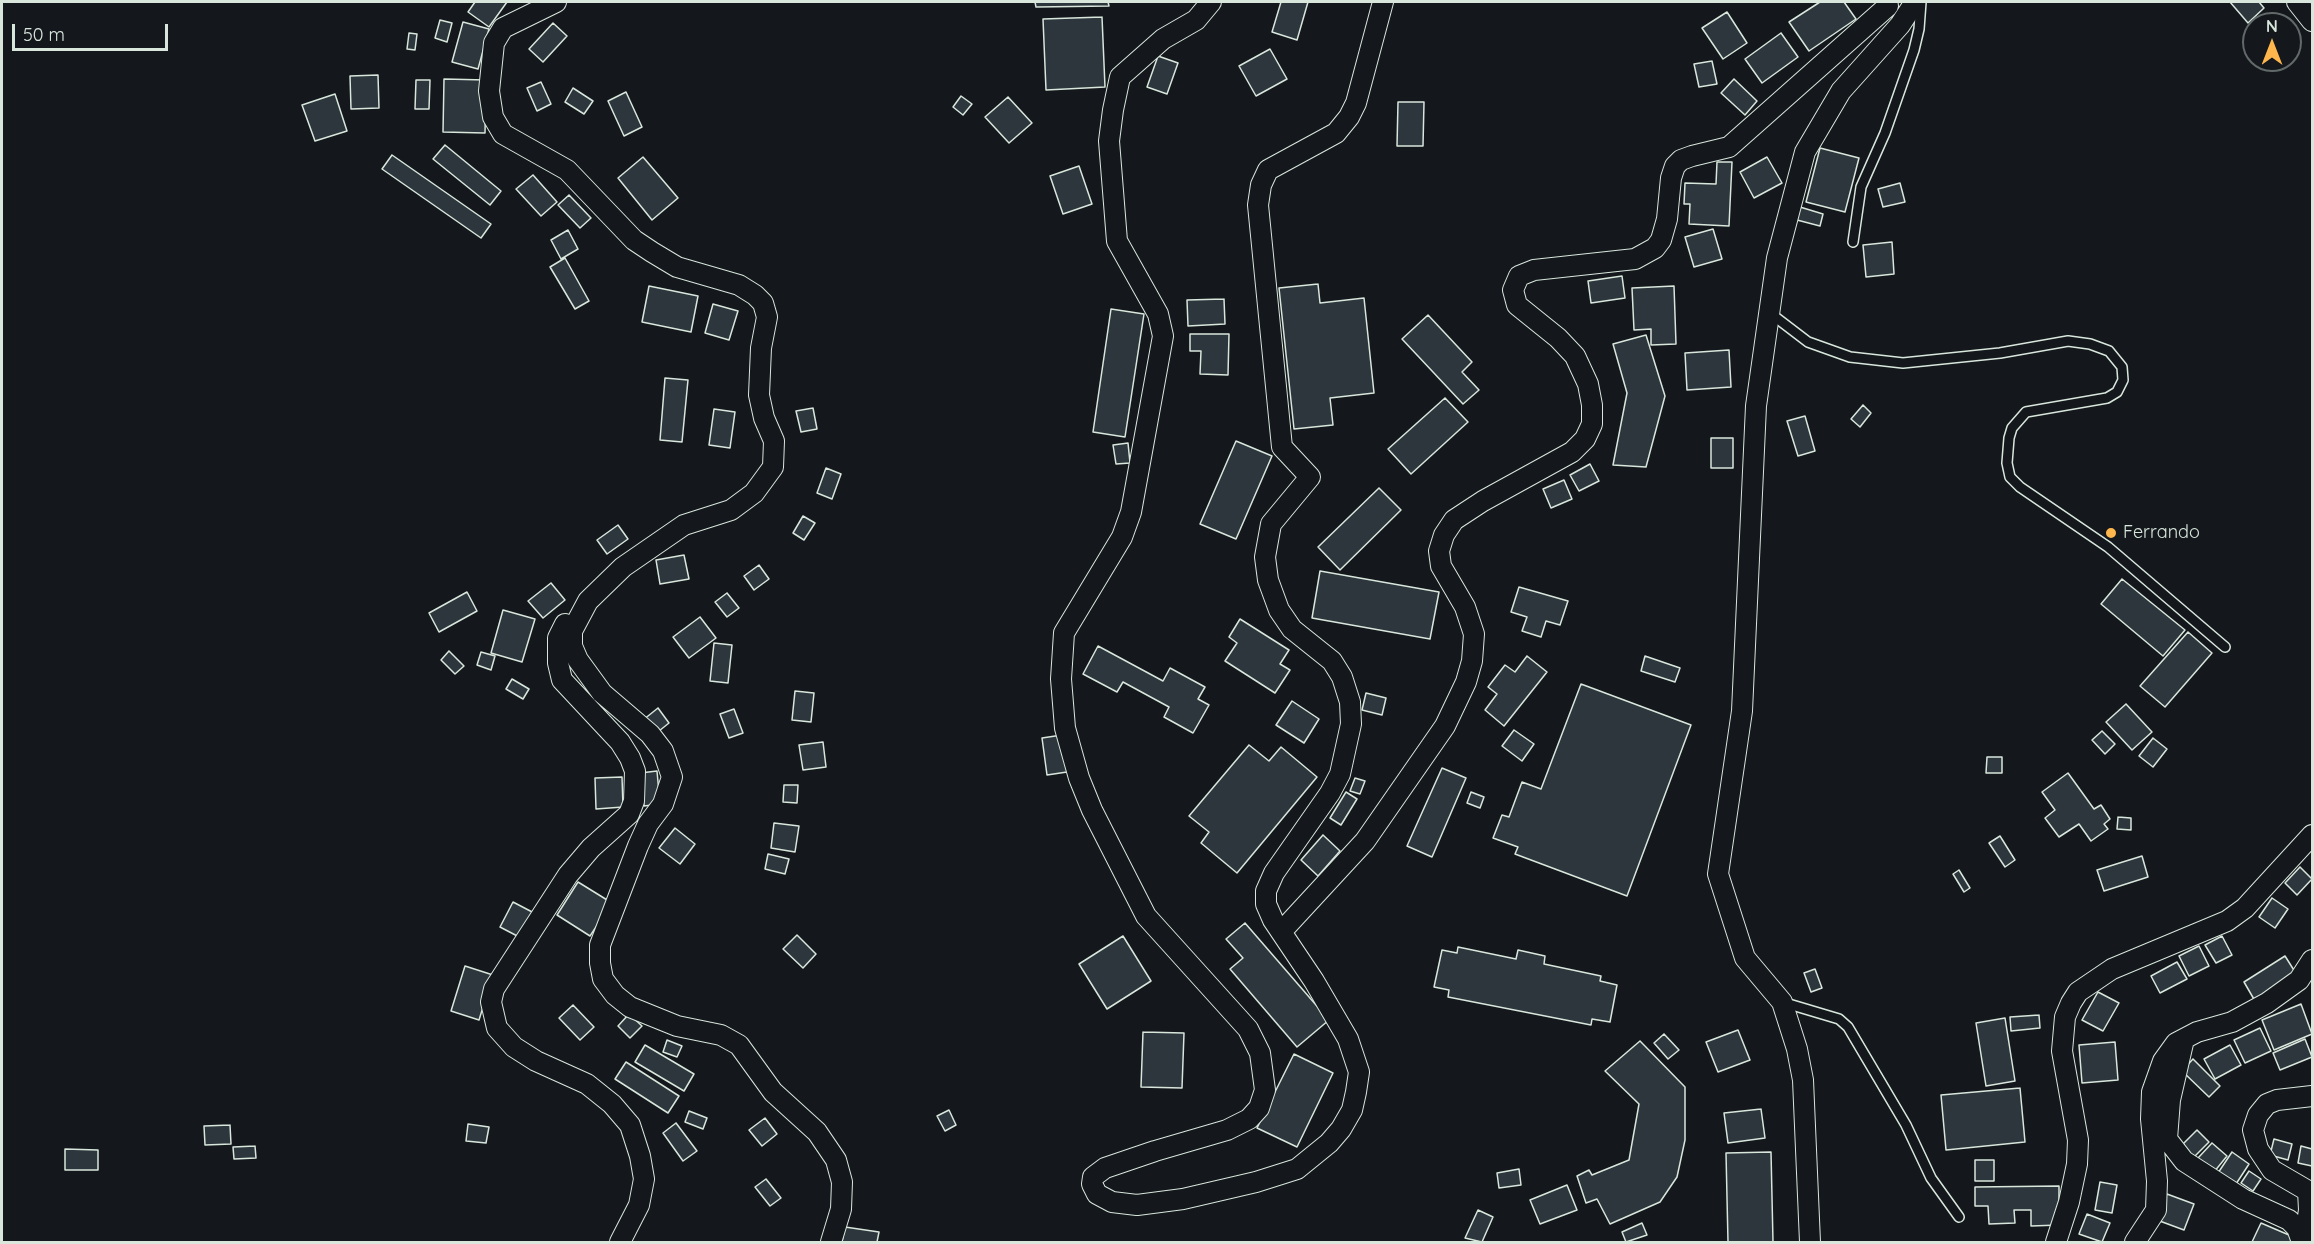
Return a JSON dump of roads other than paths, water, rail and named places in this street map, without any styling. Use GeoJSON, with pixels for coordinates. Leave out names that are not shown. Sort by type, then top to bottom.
{"type":"FeatureCollection","features":[{"type":"Feature","properties":{"kind":"street"},"geometry":{"type":"LineString","coordinates":[[556,2],[503,28],[494,43],[489,91],[493,117],[503,134],[567,170],[634,240],[677,267],[739,285],[763,303],[766,317],[761,348],[759,395],[764,418],[774,441],[773,467],[754,493],[731,510],[684,525],[623,567],[565,624],[558,638],[558,663],[562,680],[614,736],[630,758],[635,771],[634,801],[628,814],[591,848],[568,875],[494,989],[491,1002],[497,1028],[514,1047],[536,1061],[587,1084],[612,1104],[630,1125],[640,1156],[644,1179],[639,1205],[620,1242]]}},
{"type":"Feature","properties":{"kind":"street"},"geometry":{"type":"LineString","coordinates":[[1211,2],[1196,20],[1163,39],[1120,77],[1109,141],[1117,241],[1158,314],[1163,336],[1131,512],[1122,537],[1064,633],[1061,679],[1065,728],[1079,778],[1092,810],[1146,916],[1248,1029],[1260,1053],[1265,1090],[1259,1108],[1227,1130],[1105,1168],[1093,1177],[1092,1184],[1097,1194],[1112,1202],[1137,1205],[1183,1199],[1256,1182],[1297,1169],[1329,1143],[1341,1129],[1352,1110],[1356,1092],[1359,1072],[1355,1054],[1314,981],[1281,932],[1266,904],[1266,891],[1286,854],[1330,793],[1340,774],[1347,750],[1350,702],[1342,677],[1332,661],[1292,629],[1279,610],[1269,580],[1265,557],[1271,524],[1310,477],[1282,447],[1258,205],[1261,185],[1268,170],[1336,133],[1349,117],[1356,103],[1383,2]]}},
{"type":"Feature","properties":{"kind":"street"},"geometry":{"type":"LineString","coordinates":[[1810,1242],[1803,1080],[1797,1049],[1782,1002],[1745,958],[1718,874],[1742,711],[1756,406],[1777,258],[1805,152],[1841,91],[1888,39],[1915,2]]}},
{"type":"Feature","properties":{"kind":"street"},"geometry":{"type":"LineString","coordinates":[[2297,2],[2313,21]]}},
{"type":"Feature","properties":{"kind":"street"},"geometry":{"type":"LineString","coordinates":[[1281,932],[1365,841],[1445,726],[1466,682],[1472,661],[1474,634],[1466,607],[1441,566],[1439,550],[1444,535],[1454,520],[1483,501],[1572,452],[1585,439],[1592,424],[1592,405],[1588,384],[1575,356],[1558,338],[1517,305],[1513,290],[1519,276],[1534,270],[1635,259],[1655,248],[1661,240],[1667,219],[1671,178],[1681,160],[1729,147],[1888,4]]}},
{"type":"Feature","properties":{"kind":"street"},"geometry":{"type":"LineString","coordinates":[[1888,4],[1888,39]]}},
{"type":"Feature","properties":{"kind":"street"},"geometry":{"type":"LineString","coordinates":[[588,601],[572,631],[572,646],[578,660],[602,693],[650,734],[663,751],[672,777],[663,804],[648,824],[638,846],[600,945],[603,979],[615,995],[630,1007],[677,1026],[721,1035],[740,1045],[773,1092],[817,1132],[836,1160],[842,1182],[842,1209],[831,1242]]}},
{"type":"Feature","properties":{"kind":"street"},"geometry":{"type":"LineString","coordinates":[[2056,1242],[2069,1202],[2078,1140],[2062,1051],[2065,1017],[2071,1003],[2078,992],[2112,969],[2227,921],[2245,908],[2313,836]]}},
{"type":"Feature","properties":{"kind":"street"},"geometry":{"type":"LineString","coordinates":[[2135,1242],[2156,1210],[2157,1180],[2151,1119],[2152,1092],[2163,1061],[2176,1043],[2232,1022],[2267,1003],[2299,980],[2313,960]]}},
{"type":"Feature","properties":{"kind":"street"},"geometry":{"type":"LineString","coordinates":[[2184,1039],[2170,1100],[2167,1139],[2184,1161],[2243,1198],[2289,1220],[2303,1242]]}},
{"type":"Feature","properties":{"kind":"street"},"geometry":{"type":"LineString","coordinates":[[2303,1242],[2309,1210],[2308,1191],[2272,1170],[2258,1149],[2253,1130],[2258,1115],[2267,1104],[2277,1100],[2313,1096]]}},
{"type":"Feature","properties":{"kind":"lane"},"geometry":{"type":"LineString","coordinates":[[1853,242],[1861,187],[1885,133],[1914,50],[1919,29],[1921,2]]}},
{"type":"Feature","properties":{"kind":"lane"},"geometry":{"type":"LineString","coordinates":[[1770,313],[1808,342],[1850,357],[1903,363],[2000,353],[2068,341],[2090,344],[2109,351],[2122,367],[2122,380],[2117,392],[2107,398],[2026,412],[2012,428],[2009,438],[2007,463],[2010,477],[2020,487],[2108,547],[2224,647]]}},
{"type":"Feature","properties":{"kind":"lane"},"geometry":{"type":"LineString","coordinates":[[1782,1002],[1839,1019],[1848,1027],[1906,1125],[1931,1178],[1959,1216]]}},
{"type":"Feature","properties":{"kind":"place","name":"Ferrando"},"geometry":{"type":"Point","coordinates":[2111,533]}}]}
